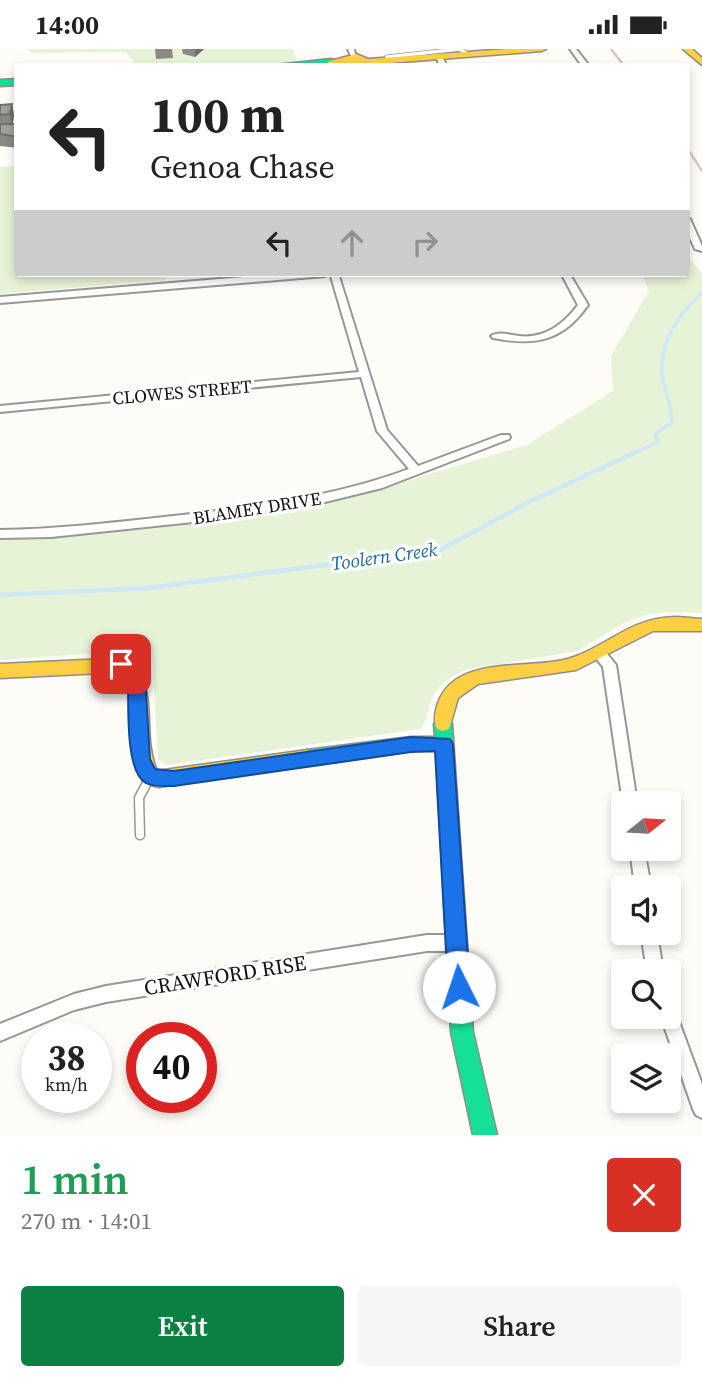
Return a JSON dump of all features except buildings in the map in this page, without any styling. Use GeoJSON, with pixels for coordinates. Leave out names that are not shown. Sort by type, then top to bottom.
{"type":"FeatureCollection","features":[{"type":"Feature","properties":{"kind":"street"},"geometry":{"type":"LineString","coordinates":[[313,63],[352,60],[442,61],[467,54],[542,49]]}},
{"type":"Feature","properties":{"kind":"street"},"geometry":{"type":"LineString","coordinates":[[573,49],[584,63]]}},
{"type":"Feature","properties":{"kind":"street"},"geometry":{"type":"LineString","coordinates":[[690,228],[699,249]]}},
{"type":"Feature","properties":{"kind":"street"},"geometry":{"type":"LineString","coordinates":[[178,277],[179,284]]}},
{"type":"Feature","properties":{"kind":"street"},"geometry":{"type":"LineString","coordinates":[[0,300],[272,277]]}},
{"type":"Feature","properties":{"kind":"street"},"geometry":{"type":"LineString","coordinates":[[335,277],[382,431],[417,471]]}},
{"type":"Feature","properties":{"kind":"street"},"geometry":{"type":"LineString","coordinates":[[496,336],[533,340],[547,336],[577,316],[583,305],[567,277]]}},
{"type":"Feature","properties":{"kind":"street","name":"CLOWES STREET"},"geometry":{"type":"LineString","coordinates":[[0,409],[364,375]]}},
{"type":"Feature","properties":{"kind":"street","name":"BLAMEY DRIVE"},"geometry":{"type":"LineString","coordinates":[[0,534],[51,533],[281,507],[378,485],[505,437]]}},
{"type":"Feature","properties":{"kind":"street"},"geometry":{"type":"LineString","coordinates":[[485,1135],[462,1032],[444,744],[443,712],[448,698],[458,687],[488,676],[563,667],[599,655],[636,630],[668,623],[702,625]]}},
{"type":"Feature","properties":{"kind":"street"},"geometry":{"type":"LineString","coordinates":[[599,655],[609,665],[628,791]]}},
{"type":"Feature","properties":{"kind":"street"},"geometry":{"type":"LineString","coordinates":[[0,671],[128,665],[138,682],[141,759],[150,777],[174,779],[411,744],[444,744]]}},
{"type":"Feature","properties":{"kind":"street","name":"CRAWFORD RISE"},"geometry":{"type":"LineString","coordinates":[[0,1033],[74,1002],[106,995],[426,943],[456,943]]}},
{"type":"Feature","properties":{"kind":"street"},"geometry":{"type":"LineString","coordinates":[[673,1029],[702,1109]]}},
{"type":"Feature","properties":{"kind":"lane"},"geometry":{"type":"LineString","coordinates":[[352,60],[460,49],[467,54]]}},
{"type":"Feature","properties":{"kind":"lane"},"geometry":{"type":"LineString","coordinates":[[140,835],[139,798],[150,777]]}},
{"type":"Feature","properties":{"kind":"green space"},"geometry":{"type":"Polygon","coordinates":[[[27,49],[293,49],[297,63],[135,63],[126,52],[32,53],[27,49]]]}},
{"type":"Feature","properties":{"kind":"green space"},"geometry":{"type":"Polygon","coordinates":[[[14,166],[14,277],[166,277],[166,280],[0,294],[0,167],[14,166]]]}},
{"type":"Feature","properties":{"kind":"green space"},"geometry":{"type":"Polygon","coordinates":[[[690,259],[702,273],[702,613],[667,612],[645,615],[622,624],[577,651],[464,670],[437,690],[420,729],[167,765],[158,760],[152,649],[0,660],[0,539],[252,516],[350,498],[527,445],[613,391],[611,356],[649,291],[643,277],[690,277],[690,259]]]}},
{"type":"Feature","properties":{"kind":"waterway","name":"Toolern Creek"},"geometry":{"type":"LineString","coordinates":[[630,455],[658,442],[655,434],[672,422],[662,374],[664,351],[679,319],[702,293]]}},
{"type":"Feature","properties":{"kind":"waterway","name":"Toolern Creek"},"geometry":{"type":"LineString","coordinates":[[0,595],[149,588],[440,550],[529,502],[634,453]]}},
{"type":"Feature","properties":{"kind":"railway"},"geometry":{"type":"LineString","coordinates":[[611,49],[622,63]]}},
{"type":"Feature","properties":{"kind":"railway"},"geometry":{"type":"LineString","coordinates":[[690,152],[702,171]]}},
{"type":"Feature","properties":{"kind":"traffic: fast"},"geometry":{"type":"LineString","coordinates":[[317,63],[331,62]]}},
{"type":"Feature","properties":{"kind":"traffic: fast"},"geometry":{"type":"LineString","coordinates":[[0,83],[14,82]]}},
{"type":"Feature","properties":{"kind":"traffic: fast"},"geometry":{"type":"LineString","coordinates":[[443,724],[462,1032],[485,1135]]}},
{"type":"Feature","properties":{"kind":"traffic: fast"},"geometry":{"type":"LineString","coordinates":[[307,758],[411,744],[444,744]]}},
{"type":"Feature","properties":{"kind":"traffic: slow"},"geometry":{"type":"LineString","coordinates":[[352,63],[542,49]]}},
{"type":"Feature","properties":{"kind":"traffic: slow"},"geometry":{"type":"LineString","coordinates":[[687,49],[702,62]]}},
{"type":"Feature","properties":{"kind":"traffic: slow"},"geometry":{"type":"LineString","coordinates":[[334,63],[331,62],[356,57],[364,60]]}},
{"type":"Feature","properties":{"kind":"traffic: slow"},"geometry":{"type":"LineString","coordinates":[[443,724],[445,707],[452,693],[472,680],[498,673],[576,663],[629,634],[653,625],[702,625]]}},
{"type":"Feature","properties":{"kind":"traffic: slow"},"geometry":{"type":"LineString","coordinates":[[0,671],[128,665],[139,691],[142,749],[150,777],[159,779],[307,758]]}},
{"type":"Feature","properties":{"kind":"route"},"geometry":{"type":"LineString","coordinates":[[121,664],[132,668],[137,676],[141,759],[150,777],[174,779],[411,744],[444,744],[459,987]]}}]}
